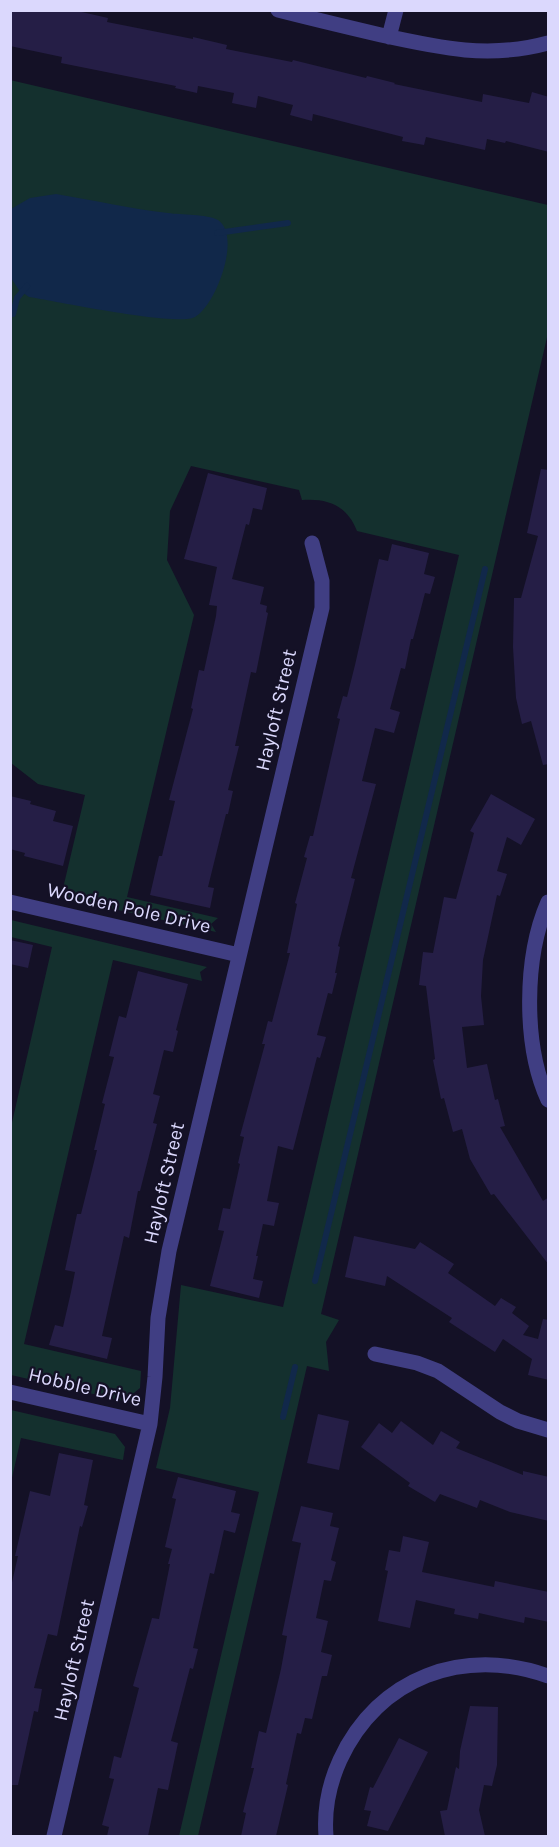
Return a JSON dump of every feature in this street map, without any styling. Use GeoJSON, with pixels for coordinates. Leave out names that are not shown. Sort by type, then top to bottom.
{"type":"FeatureCollection","features":[{"type":"Feature","properties":{"kind":"street"},"geometry":{"type":"LineString","coordinates":[[278,10],[389,37],[462,51],[509,51],[549,43]]}},
{"type":"Feature","properties":{"kind":"street"},"geometry":{"type":"LineString","coordinates":[[389,37],[396,10]]}},
{"type":"Feature","properties":{"kind":"street","name":"Hayloft Street"},"geometry":{"type":"LineString","coordinates":[[54,1836],[150,1424],[158,1318],[169,1251],[322,608],[322,581],[312,543]]}},
{"type":"Feature","properties":{"kind":"street","name":"Wooden Pole Drive"},"geometry":{"type":"LineString","coordinates":[[10,902],[239,955]]}},
{"type":"Feature","properties":{"kind":"street"},"geometry":{"type":"LineString","coordinates":[[549,902],[534,950],[530,992],[536,1057],[549,1100]]}},
{"type":"Feature","properties":{"kind":"street"},"geometry":{"type":"LineString","coordinates":[[375,1354],[417,1363],[438,1371],[500,1412],[518,1421],[549,1430]]}},
{"type":"Feature","properties":{"kind":"street","name":"Hobble Drive"},"geometry":{"type":"LineString","coordinates":[[10,1392],[150,1424]]}},
{"type":"Feature","properties":{"kind":"street"},"geometry":{"type":"LineString","coordinates":[[326,1836],[327,1802],[331,1784],[344,1751],[372,1713],[395,1692],[421,1677],[472,1665],[509,1665],[549,1676]]}},
{"type":"Feature","properties":{"kind":"green space"},"geometry":{"type":"Polygon","coordinates":[[[10,80],[548,205],[548,333],[321,1314],[339,1320],[326,1342],[329,1371],[307,1366],[198,1836],[179,1836],[259,1492],[156,1468],[170,1408],[181,1285],[283,1307],[459,555],[357,531],[342,509],[320,500],[302,500],[299,490],[191,466],[170,511],[167,560],[194,615],[127,897],[218,918],[211,924],[216,932],[61,897],[85,795],[38,784],[11,763],[10,80]]]}},
{"type":"Feature","properties":{"kind":"green space"},"geometry":{"type":"Polygon","coordinates":[[[11,920],[207,967],[200,972],[202,981],[113,960],[24,1344],[141,1371],[140,1388],[124,1401],[11,1375],[11,1127],[52,947],[11,937],[11,920]]]}},
{"type":"Feature","properties":{"kind":"green space"},"geometry":{"type":"Polygon","coordinates":[[[11,1410],[115,1434],[125,1447],[123,1460],[21,1438],[11,1482],[11,1410]]]}},
{"type":"Feature","properties":{"kind":"water"},"geometry":{"type":"Polygon","coordinates":[[[56,194],[218,220],[225,228],[227,255],[218,285],[203,310],[195,317],[166,319],[29,297],[19,290],[11,278],[11,209],[30,198],[56,194]]]}},
{"type":"Feature","properties":{"kind":"building"},"geometry":{"type":"Polygon","coordinates":[[[10,10],[73,10],[108,18],[107,22],[227,45],[226,49],[292,62],[293,60],[482,102],[483,94],[529,103],[532,92],[549,97],[549,152],[506,141],[505,143],[487,139],[485,150],[426,137],[424,145],[402,141],[403,137],[313,114],[312,121],[290,115],[293,105],[258,96],[256,108],[232,103],[234,93],[198,86],[197,93],[175,88],[176,86],[61,63],[62,57],[10,46],[10,10]]]}},
{"type":"Feature","properties":{"kind":"building"},"geometry":{"type":"Polygon","coordinates":[[[541,469],[549,470],[549,764],[543,765],[531,721],[522,724],[516,698],[513,647],[514,598],[521,598],[538,536],[527,533],[541,469]]]}},
{"type":"Feature","properties":{"kind":"building"},"geometry":{"type":"Polygon","coordinates":[[[208,473],[267,488],[262,510],[253,508],[249,525],[246,524],[232,579],[264,587],[260,604],[267,606],[266,612],[268,613],[256,673],[251,672],[235,746],[239,746],[228,790],[233,791],[208,887],[214,888],[210,908],[150,895],[175,801],[169,800],[193,709],[191,708],[199,670],[204,671],[216,616],[217,606],[209,605],[217,567],[184,559],[208,473]]]}},
{"type":"Feature","properties":{"kind":"building"},"geometry":{"type":"Polygon","coordinates":[[[392,544],[429,553],[424,574],[435,577],[430,594],[425,593],[413,639],[411,639],[405,669],[401,668],[390,709],[400,712],[394,733],[375,728],[362,781],[376,784],[351,878],[355,879],[338,946],[340,947],[335,973],[337,973],[332,994],[328,993],[317,1035],[326,1037],[320,1058],[317,1057],[293,1150],[278,1146],[267,1201],[279,1203],[274,1226],[263,1224],[253,1279],[263,1281],[259,1298],[210,1286],[224,1231],[218,1230],[223,1208],[230,1209],[244,1137],[240,1136],[265,1044],[262,1044],[268,1021],[272,1022],[290,953],[287,953],[297,904],[295,903],[307,858],[304,857],[310,836],[313,836],[340,719],[337,718],[343,696],[347,697],[379,559],[388,561],[392,544]]]}},
{"type":"Feature","properties":{"kind":"building"},"geometry":{"type":"Polygon","coordinates":[[[491,794],[535,819],[521,845],[507,837],[497,871],[507,874],[500,896],[497,895],[483,960],[481,996],[484,1025],[462,1027],[467,1068],[487,1064],[495,1100],[498,1099],[505,1126],[500,1127],[543,1201],[549,1197],[549,1265],[494,1194],[491,1195],[470,1159],[462,1129],[453,1132],[444,1098],[441,1099],[433,1060],[435,1059],[426,986],[419,985],[423,952],[433,953],[444,897],[456,899],[474,833],[470,831],[491,794]]]}},
{"type":"Feature","properties":{"kind":"building"},"geometry":{"type":"Polygon","coordinates":[[[10,796],[56,811],[53,821],[73,826],[63,866],[24,856],[25,853],[10,849],[10,796]]]}},
{"type":"Feature","properties":{"kind":"building"},"geometry":{"type":"Polygon","coordinates":[[[10,940],[33,945],[28,968],[10,964],[10,940]]]}},
{"type":"Feature","properties":{"kind":"building"},"geometry":{"type":"Polygon","coordinates":[[[138,971],[188,984],[176,1030],[178,1031],[173,1052],[164,1050],[153,1094],[160,1096],[153,1123],[157,1124],[140,1191],[138,1191],[129,1238],[124,1236],[102,1336],[112,1338],[107,1359],[49,1345],[55,1325],[63,1327],[75,1272],[65,1270],[77,1214],[81,1214],[97,1150],[94,1150],[105,1104],[102,1103],[114,1057],[109,1056],[119,1016],[126,1018],[138,971]]]}},
{"type":"Feature","properties":{"kind":"building"},"geometry":{"type":"Polygon","coordinates":[[[354,1236],[415,1249],[420,1242],[454,1264],[448,1273],[495,1306],[501,1298],[516,1307],[512,1313],[529,1326],[523,1335],[538,1339],[543,1319],[549,1320],[549,1380],[528,1375],[532,1359],[503,1339],[495,1352],[449,1322],[452,1318],[387,1276],[385,1286],[345,1277],[354,1236]]]}},
{"type":"Feature","properties":{"kind":"building"},"geometry":{"type":"Polygon","coordinates":[[[318,1414],[349,1421],[339,1470],[307,1463],[318,1414]]]}},
{"type":"Feature","properties":{"kind":"building"},"geometry":{"type":"Polygon","coordinates":[[[401,1421],[433,1445],[441,1431],[460,1442],[456,1448],[523,1475],[523,1471],[549,1477],[549,1521],[510,1512],[480,1500],[477,1508],[440,1494],[435,1502],[408,1486],[410,1483],[361,1447],[379,1423],[392,1433],[401,1421]]]}},
{"type":"Feature","properties":{"kind":"building"},"geometry":{"type":"Polygon","coordinates":[[[59,1453],[93,1460],[84,1505],[88,1506],[82,1527],[80,1526],[57,1636],[48,1634],[34,1688],[42,1689],[38,1712],[34,1711],[18,1785],[10,1785],[10,1591],[18,1556],[15,1556],[30,1491],[50,1496],[59,1453]]]}},
{"type":"Feature","properties":{"kind":"building"},"geometry":{"type":"Polygon","coordinates":[[[178,1477],[236,1491],[231,1512],[240,1514],[235,1533],[224,1530],[214,1574],[210,1573],[193,1648],[198,1649],[193,1669],[190,1668],[171,1741],[178,1743],[168,1790],[158,1788],[148,1836],[107,1836],[109,1827],[102,1825],[114,1779],[109,1778],[114,1756],[121,1758],[139,1688],[133,1686],[152,1618],[159,1619],[170,1564],[168,1564],[172,1549],[165,1547],[176,1499],[172,1498],[178,1477]]]}},
{"type":"Feature","properties":{"kind":"building"},"geometry":{"type":"Polygon","coordinates":[[[301,1506],[333,1513],[330,1526],[339,1528],[331,1560],[336,1562],[331,1581],[324,1580],[316,1618],[328,1621],[321,1652],[332,1655],[327,1676],[322,1676],[312,1719],[305,1718],[301,1734],[297,1733],[276,1836],[241,1836],[246,1813],[243,1812],[254,1768],[251,1768],[259,1731],[266,1733],[287,1636],[282,1635],[301,1543],[292,1541],[301,1506]]]}},
{"type":"Feature","properties":{"kind":"building"},"geometry":{"type":"Polygon","coordinates":[[[403,1536],[429,1542],[422,1572],[494,1587],[495,1581],[549,1592],[549,1622],[525,1617],[524,1623],[479,1613],[478,1619],[454,1614],[455,1609],[416,1600],[410,1628],[378,1621],[388,1571],[385,1570],[389,1550],[400,1552],[403,1536]]]}},
{"type":"Feature","properties":{"kind":"building"},"geometry":{"type":"Polygon","coordinates":[[[470,1706],[498,1707],[497,1765],[492,1786],[484,1785],[479,1810],[485,1836],[445,1836],[440,1811],[447,1810],[456,1767],[459,1769],[460,1751],[470,1706]]]}},
{"type":"Feature","properties":{"kind":"building"},"geometry":{"type":"Polygon","coordinates":[[[399,1738],[428,1752],[388,1831],[367,1826],[371,1811],[364,1810],[370,1787],[373,1788],[399,1738]]]}},
{"type":"Feature","properties":{"kind":"waterway"},"geometry":{"type":"LineString","coordinates":[[217,233],[288,223]]}},
{"type":"Feature","properties":{"kind":"waterway"},"geometry":{"type":"LineString","coordinates":[[13,314],[17,298],[27,286]]}},
{"type":"Feature","properties":{"kind":"waterway"},"geometry":{"type":"LineString","coordinates":[[315,1281],[485,569]]}},
{"type":"Feature","properties":{"kind":"waterway"},"geometry":{"type":"LineString","coordinates":[[283,1417],[295,1367]]}}]}
